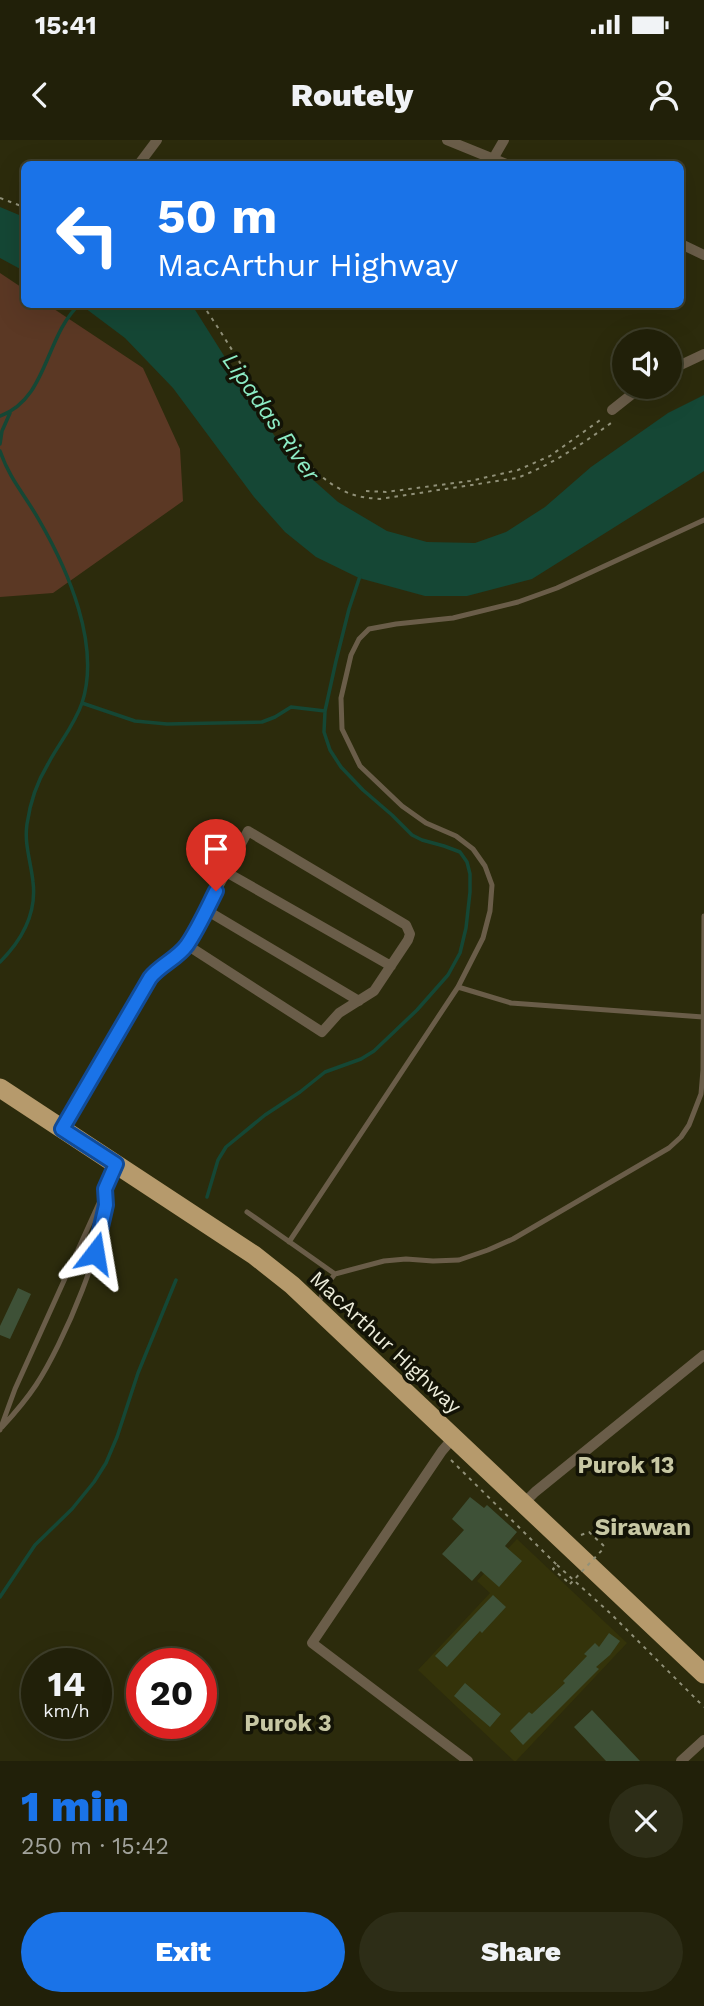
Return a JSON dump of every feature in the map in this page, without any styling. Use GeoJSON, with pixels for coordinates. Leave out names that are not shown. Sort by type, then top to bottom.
{"type":"FeatureCollection","features":[{"type":"Feature","properties":{"kind":"highway","name":"MacArthur Highway"},"geometry":{"type":"LineString","coordinates":[[0,1088],[254,1255],[317,1307],[448,1444],[523,1504],[704,1674]]}},
{"type":"Feature","properties":{"kind":"street"},"geometry":{"type":"LineString","coordinates":[[141,161],[158,140]]}},
{"type":"Feature","properties":{"kind":"street"},"geometry":{"type":"LineString","coordinates":[[447,140],[498,161]]}},
{"type":"Feature","properties":{"kind":"street"},"geometry":{"type":"LineString","coordinates":[[493,159],[504,140]]}},
{"type":"Feature","properties":{"kind":"street"},"geometry":{"type":"LineString","coordinates":[[684,245],[704,255]]}},
{"type":"Feature","properties":{"kind":"street"},"geometry":{"type":"LineString","coordinates":[[682,365],[704,355]]}},
{"type":"Feature","properties":{"kind":"street"},"geometry":{"type":"LineString","coordinates":[[615,414],[629,399]]}},
{"type":"Feature","properties":{"kind":"street"},"geometry":{"type":"LineString","coordinates":[[62,1129],[150,978],[158,968],[187,945],[248,831],[406,925],[409,930],[408,940],[374,990],[339,1013],[322,1032],[187,945]]}},
{"type":"Feature","properties":{"kind":"street"},"geometry":{"type":"LineString","coordinates":[[226,872],[391,966]]}},
{"type":"Feature","properties":{"kind":"street"},"geometry":{"type":"LineString","coordinates":[[206,911],[359,1001]]}},
{"type":"Feature","properties":{"kind":"street"},"geometry":{"type":"LineString","coordinates":[[523,1504],[704,1354]]}},
{"type":"Feature","properties":{"kind":"street"},"geometry":{"type":"LineString","coordinates":[[448,1444],[312,1643],[468,1761]]}},
{"type":"Feature","properties":{"kind":"street"},"geometry":{"type":"LineString","coordinates":[[681,1761],[704,1740]]}},
{"type":"Feature","properties":{"kind":"lane"},"geometry":{"type":"LineString","coordinates":[[289,1242],[458,987],[483,938],[490,911],[492,885],[485,866],[473,849],[456,836],[426,823],[402,806],[360,765],[342,729],[341,698],[351,655],[359,639],[369,629],[453,618],[519,602],[557,588],[704,520]]}},
{"type":"Feature","properties":{"kind":"lane"},"geometry":{"type":"LineString","coordinates":[[317,1307],[327,1284],[335,1274],[384,1261],[459,1260],[488,1250],[513,1239],[669,1148],[681,1137],[689,1125],[701,1094],[704,916]]}},
{"type":"Feature","properties":{"kind":"lane"},"geometry":{"type":"LineString","coordinates":[[458,987],[511,1003],[703,1017]]}},
{"type":"Feature","properties":{"kind":"lane"},"geometry":{"type":"LineString","coordinates":[[0,1430],[15,1389],[116,1164]]}},
{"type":"Feature","properties":{"kind":"lane"},"geometry":{"type":"LineString","coordinates":[[0,1430],[37,1384],[69,1321],[98,1243],[106,1205],[105,1189]]}},
{"type":"Feature","properties":{"kind":"lane"},"geometry":{"type":"LineString","coordinates":[[247,1212],[335,1274]]}},
{"type":"Feature","properties":{"kind":"path"},"geometry":{"type":"LineString","coordinates":[[0,198],[21,206]]}},
{"type":"Feature","properties":{"kind":"path"},"geometry":{"type":"LineString","coordinates":[[205,308],[290,443],[332,485],[360,498],[380,499],[517,478],[562,457],[615,414]]}},
{"type":"Feature","properties":{"kind":"path"},"geometry":{"type":"LineString","coordinates":[[366,491],[386,492],[470,481],[518,470],[550,456],[615,414]]}},
{"type":"Feature","properties":{"kind":"path"},"geometry":{"type":"LineString","coordinates":[[448,1444],[557,1565],[704,1707]]}},
{"type":"Feature","properties":{"kind":"path"},"geometry":{"type":"LineString","coordinates":[[557,1565],[554,1569],[570,1584],[605,1547],[589,1532],[581,1535]]}},
{"type":"Feature","properties":{"kind":"shaded area"},"geometry":{"type":"Polygon","coordinates":[[[0,207],[21,216],[21,269],[0,258],[0,207]]]}},
{"type":"Feature","properties":{"kind":"shaded area"},"geometry":{"type":"Polygon","coordinates":[[[0,273],[21,287],[21,308],[53,308],[143,368],[180,449],[183,501],[53,593],[0,597],[0,273]]]}},
{"type":"Feature","properties":{"kind":"shaded area"},"geometry":{"type":"Polygon","coordinates":[[[85,308],[194,308],[274,435],[311,478],[338,502],[387,531],[427,542],[475,543],[506,532],[545,507],[591,467],[668,413],[704,395],[704,471],[532,579],[467,596],[425,596],[359,578],[316,557],[285,532],[254,497],[173,388],[125,338],[85,308]]]}},
{"type":"Feature","properties":{"kind":"shaded area"},"geometry":{"type":"Polygon","coordinates":[[[517,1539],[627,1643],[514,1761],[418,1670],[490,1593],[477,1581],[517,1539]]]}},
{"type":"Feature","properties":{"kind":"building"},"geometry":{"type":"Polygon","coordinates":[[[18,1288],[31,1294],[10,1339],[0,1335],[0,1326],[18,1288]]]}},
{"type":"Feature","properties":{"kind":"building"},"geometry":{"type":"Polygon","coordinates":[[[470,1497],[484,1508],[487,1505],[517,1532],[505,1546],[522,1561],[499,1587],[481,1571],[472,1581],[442,1554],[464,1530],[452,1519],[470,1497]]]}},
{"type":"Feature","properties":{"kind":"building"},"geometry":{"type":"Polygon","coordinates":[[[493,1595],[506,1607],[447,1667],[435,1656],[493,1595]]]}},
{"type":"Feature","properties":{"kind":"building"},"geometry":{"type":"Polygon","coordinates":[[[609,1633],[620,1641],[610,1655],[523,1745],[510,1731],[565,1683],[563,1681],[587,1656],[584,1654],[595,1643],[599,1647],[609,1633]]]}},
{"type":"Feature","properties":{"kind":"building"},"geometry":{"type":"Polygon","coordinates":[[[465,1683],[501,1714],[490,1727],[454,1696],[465,1683]]]}},
{"type":"Feature","properties":{"kind":"building"},"geometry":{"type":"Polygon","coordinates":[[[592,1710],[640,1761],[606,1761],[574,1727],[592,1710]]]}},
{"type":"Feature","properties":{"kind":"waterway"},"geometry":{"type":"LineString","coordinates":[[0,416],[16,408],[28,396],[59,332],[76,308]]}},
{"type":"Feature","properties":{"kind":"waterway"},"geometry":{"type":"LineString","coordinates":[[0,444],[10,413]]}},
{"type":"Feature","properties":{"kind":"waterway"},"geometry":{"type":"LineString","coordinates":[[0,451],[8,470],[61,562],[78,608],[87,657],[87,681],[82,703],[40,778],[30,808],[26,831],[34,894],[30,916],[15,945],[0,962]]}},
{"type":"Feature","properties":{"kind":"waterway"},"geometry":{"type":"LineString","coordinates":[[207,1197],[218,1160],[226,1147],[325,1072],[361,1059],[374,1051],[417,1010],[448,975],[460,953],[470,892],[467,862],[460,852],[412,835],[341,767],[330,750],[324,732],[325,711],[336,661],[360,576]]}},
{"type":"Feature","properties":{"kind":"waterway"},"geometry":{"type":"LineString","coordinates":[[82,703],[135,721],[167,724],[262,722],[291,707],[325,711]]}},
{"type":"Feature","properties":{"kind":"waterway"},"geometry":{"type":"LineString","coordinates":[[0,1597],[35,1545],[72,1509],[106,1463],[138,1373],[176,1280]]}},
{"type":"Feature","properties":{"kind":"district","name":"Purok 13"},"geometry":{"type":"Point","coordinates":[626,1465]}},
{"type":"Feature","properties":{"kind":"district","name":"Sirawan"},"geometry":{"type":"Point","coordinates":[643,1527]}},
{"type":"Feature","properties":{"kind":"district","name":"Purok 3"},"geometry":{"type":"Point","coordinates":[288,1723]}},
{"type":"Feature","properties":{"kind":"route"},"geometry":{"type":"LineString","coordinates":[[95,1253],[106,1205],[105,1189],[116,1164],[62,1129],[150,978],[158,968],[187,945],[216,891]]}},
{"type":"Feature","properties":{"kind":"water label","name":"Lipadas River"},"geometry":{"type":"Point","coordinates":[271,417]}}]}
